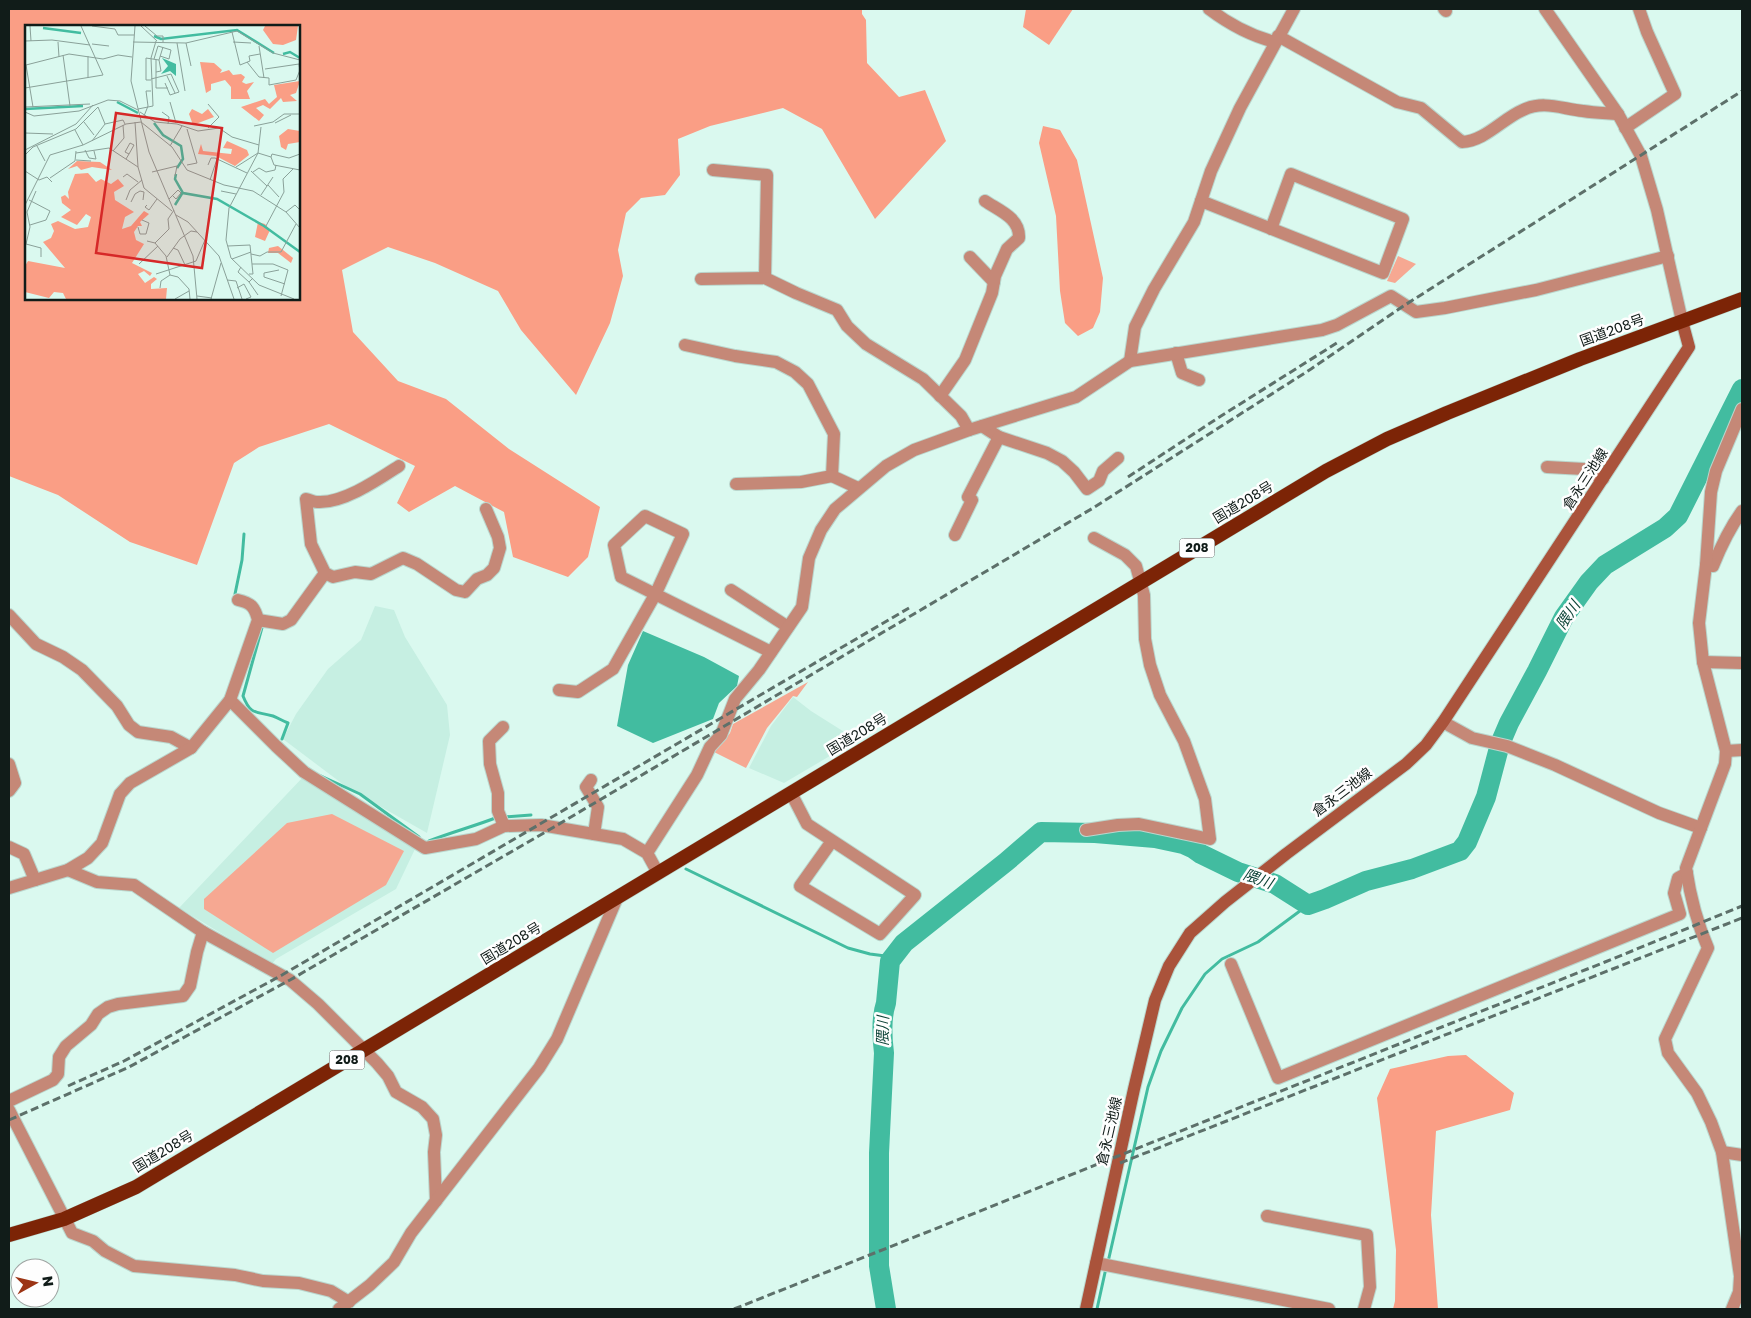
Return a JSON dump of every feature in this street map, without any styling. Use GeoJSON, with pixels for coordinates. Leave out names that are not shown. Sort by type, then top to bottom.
{"type":"FeatureCollection","features":[{"type":"Feature","properties":{"kind":"highway","name":"国道208号"},"geometry":{"type":"LineString","coordinates":[[9,1235],[64,1219],[136,1186],[1326,471],[1387,439],[1447,413],[1580,359],[1742,299]]}},
{"type":"Feature","properties":{"kind":"main road","name":"倉永三池線"},"geometry":{"type":"LineString","coordinates":[[1086,1309],[1155,1000],[1169,966],[1190,933],[1225,902],[1406,764],[1426,745],[1443,722],[1689,347],[1682,322]]}},
{"type":"Feature","properties":{"kind":"street"},"geometry":{"type":"LineString","coordinates":[[1209,9],[1237,28],[1256,37],[1276,39],[1397,102],[1421,108],[1462,142],[1472,142],[1522,110],[1534,107],[1555,105],[1581,111],[1618,114]]}},
{"type":"Feature","properties":{"kind":"street"},"geometry":{"type":"LineString","coordinates":[[1130,360],[1135,327],[1154,289],[1194,222],[1211,171],[1240,108],[1294,9]]}},
{"type":"Feature","properties":{"kind":"street"},"geometry":{"type":"LineString","coordinates":[[1545,9],[1618,114],[1644,164],[1657,210],[1682,322]]}},
{"type":"Feature","properties":{"kind":"street"},"geometry":{"type":"LineString","coordinates":[[1625,128],[1675,94],[1647,32],[1639,9]]}},
{"type":"Feature","properties":{"kind":"street"},"geometry":{"type":"LineString","coordinates":[[713,170],[767,175],[766,278]]}},
{"type":"Feature","properties":{"kind":"street"},"geometry":{"type":"LineString","coordinates":[[1201,201],[1271,229],[1383,273],[1403,219],[1291,174],[1271,229]]}},
{"type":"Feature","properties":{"kind":"street"},"geometry":{"type":"LineString","coordinates":[[940,396],[965,360],[992,294],[995,276],[1007,249],[1019,238],[1019,229],[1013,220],[986,201]]}},
{"type":"Feature","properties":{"kind":"street"},"geometry":{"type":"LineString","coordinates":[[647,853],[697,775],[710,746],[721,735],[735,699],[802,607],[810,558],[821,530],[835,509],[886,466],[914,450],[969,430],[1076,397],[1130,360],[1322,330],[1391,296],[1416,312],[1445,308],[1536,290],[1668,256]]}},
{"type":"Feature","properties":{"kind":"street"},"geometry":{"type":"LineString","coordinates":[[970,257],[994,282]]}},
{"type":"Feature","properties":{"kind":"street"},"geometry":{"type":"LineString","coordinates":[[701,279],[766,278],[837,310],[847,326],[866,344],[924,379],[961,416],[969,430]]}},
{"type":"Feature","properties":{"kind":"street"},"geometry":{"type":"LineString","coordinates":[[685,345],[735,356],[776,362],[795,372],[808,384],[834,434],[832,476]]}},
{"type":"Feature","properties":{"kind":"street"},"geometry":{"type":"LineString","coordinates":[[1176,353],[1182,373],[1199,380]]}},
{"type":"Feature","properties":{"kind":"street"},"geometry":{"type":"LineString","coordinates":[[1732,1309],[1739,1292],[1740,1276],[1722,1152],[1711,1122],[1697,1093],[1668,1053],[1665,1039],[1708,948],[1702,934],[1687,881],[1686,868],[1725,764],[1726,751],[1703,662],[1699,622],[1706,565],[1710,492],[1716,471],[1742,409]]}},
{"type":"Feature","properties":{"kind":"street"},"geometry":{"type":"LineString","coordinates":[[982,426],[999,437],[1047,453],[1062,461],[1074,472],[1087,489],[1099,481],[1102,471],[1118,458]]}},
{"type":"Feature","properties":{"kind":"street"},"geometry":{"type":"LineString","coordinates":[[955,535],[972,500],[968,498],[999,437]]}},
{"type":"Feature","properties":{"kind":"street"},"geometry":{"type":"LineString","coordinates":[[400,466],[368,485],[342,497],[317,502],[305,494],[311,544],[325,574],[333,577],[355,572],[371,574],[403,558],[418,564],[456,590],[465,592],[477,579],[487,575],[494,568],[500,548],[498,537],[486,509]]}},
{"type":"Feature","properties":{"kind":"street"},"geometry":{"type":"LineString","coordinates":[[1547,467],[1584,469],[1603,479]]}},
{"type":"Feature","properties":{"kind":"street"},"geometry":{"type":"LineString","coordinates":[[736,484],[801,482],[832,476],[858,488]]}},
{"type":"Feature","properties":{"kind":"street"},"geometry":{"type":"LineString","coordinates":[[1706,565],[1713,566],[1730,527],[1742,511]]}},
{"type":"Feature","properties":{"kind":"street"},"geometry":{"type":"LineString","coordinates":[[559,690],[578,692],[613,669],[656,593],[683,534],[645,516],[614,545],[622,577],[656,593],[771,652]]}},
{"type":"Feature","properties":{"kind":"street"},"geometry":{"type":"LineString","coordinates":[[1086,830],[1118,824],[1139,824],[1210,839],[1205,799],[1184,742],[1160,695],[1150,665],[1145,639],[1144,595],[1136,566],[1125,555],[1094,538]]}},
{"type":"Feature","properties":{"kind":"street"},"geometry":{"type":"LineString","coordinates":[[258,620],[283,624],[291,620],[325,574]]}},
{"type":"Feature","properties":{"kind":"street"},"geometry":{"type":"LineString","coordinates":[[731,590],[788,627]]}},
{"type":"Feature","properties":{"kind":"street"},"geometry":{"type":"LineString","coordinates":[[9,888],[68,870],[88,858],[102,843],[120,794],[130,783],[191,748],[230,700],[258,620],[254,608],[247,602],[238,600]]}},
{"type":"Feature","properties":{"kind":"street"},"geometry":{"type":"LineString","coordinates":[[9,615],[36,644],[64,657],[82,670],[117,706],[129,725],[138,732],[171,737],[191,748]]}},
{"type":"Feature","properties":{"kind":"street"},"geometry":{"type":"LineString","coordinates":[[1703,662],[1742,663]]}},
{"type":"Feature","properties":{"kind":"street"},"geometry":{"type":"LineString","coordinates":[[230,700],[304,772],[425,848],[476,839],[504,826],[541,825],[623,839],[647,853],[658,873]]}},
{"type":"Feature","properties":{"kind":"street"},"geometry":{"type":"LineString","coordinates":[[1443,722],[1472,738],[1507,746],[1555,765],[1659,813],[1701,828]]}},
{"type":"Feature","properties":{"kind":"street"},"geometry":{"type":"LineString","coordinates":[[503,727],[489,741],[490,764],[498,793],[498,811],[504,826]]}},
{"type":"Feature","properties":{"kind":"street"},"geometry":{"type":"LineString","coordinates":[[1726,751],[1742,750]]}},
{"type":"Feature","properties":{"kind":"street"},"geometry":{"type":"LineString","coordinates":[[9,764],[15,783],[9,791]]}},
{"type":"Feature","properties":{"kind":"street"},"geometry":{"type":"LineString","coordinates":[[592,780],[586,788],[598,807],[594,834]]}},
{"type":"Feature","properties":{"kind":"street"},"geometry":{"type":"LineString","coordinates":[[791,793],[807,824],[832,840],[915,895],[880,934],[800,886],[832,840]]}},
{"type":"Feature","properties":{"kind":"street"},"geometry":{"type":"LineString","coordinates":[[9,846],[24,854],[36,880]]}},
{"type":"Feature","properties":{"kind":"street"},"geometry":{"type":"LineString","coordinates":[[68,870],[97,882],[134,885],[203,932],[290,980],[318,1004],[388,1076],[396,1092],[422,1107],[433,1119],[436,1135],[434,1152],[436,1201]]}},
{"type":"Feature","properties":{"kind":"street"},"geometry":{"type":"LineString","coordinates":[[1231,964],[1278,1078],[1680,914],[1674,893],[1678,878],[1687,873]]}},
{"type":"Feature","properties":{"kind":"street"},"geometry":{"type":"LineString","coordinates":[[9,1110],[72,1233],[92,1241],[105,1251],[134,1266],[235,1276],[271,1282],[299,1283],[331,1291],[344,1306],[394,1262],[411,1233],[539,1068],[557,1039],[617,898]]}},
{"type":"Feature","properties":{"kind":"street"},"geometry":{"type":"LineString","coordinates":[[9,1102],[53,1080],[58,1074],[59,1057],[66,1046],[91,1025],[98,1014],[108,1007],[182,996],[190,986],[203,932]]}},
{"type":"Feature","properties":{"kind":"street"},"geometry":{"type":"LineString","coordinates":[[1722,1152],[1742,1155]]}},
{"type":"Feature","properties":{"kind":"street"},"geometry":{"type":"LineString","coordinates":[[1266,1216],[1367,1235],[1370,1287],[1364,1309]]}},
{"type":"Feature","properties":{"kind":"street"},"geometry":{"type":"LineString","coordinates":[[1096,1263],[1329,1309]]}},
{"type":"Feature","properties":{"kind":"shaded area"},"geometry":{"type":"Polygon","coordinates":[[[9,9],[862,9],[862,14],[866,20],[867,63],[899,97],[925,90],[946,141],[875,219],[822,129],[783,108],[710,126],[678,139],[680,175],[665,195],[641,198],[626,213],[618,250],[623,276],[610,323],[576,395],[521,330],[498,291],[435,263],[388,247],[342,270],[353,332],[398,381],[446,399],[509,449],[600,507],[588,557],[568,577],[513,557],[504,512],[455,486],[409,512],[397,503],[415,466],[329,424],[259,447],[234,463],[197,565],[130,542],[58,495],[9,476],[9,9]]]}},
{"type":"Feature","properties":{"kind":"shaded area"},"geometry":{"type":"Polygon","coordinates":[[[1026,9],[1073,9],[1049,45],[1023,27],[1026,9]]]}},
{"type":"Feature","properties":{"kind":"shaded area"},"geometry":{"type":"Polygon","coordinates":[[[1043,126],[1060,130],[1077,160],[1103,278],[1100,312],[1093,328],[1078,336],[1065,323],[1060,291],[1056,216],[1039,143],[1043,126]]]}},
{"type":"Feature","properties":{"kind":"shaded area"},"geometry":{"type":"Polygon","coordinates":[[[1398,256],[1416,264],[1395,283],[1387,281],[1398,256]]]}},
{"type":"Feature","properties":{"kind":"shaded area"},"geometry":{"type":"Polygon","coordinates":[[[375,606],[394,610],[405,637],[447,705],[450,735],[427,833],[348,788],[283,739],[296,714],[328,669],[361,640],[375,606]]]}},
{"type":"Feature","properties":{"kind":"shaded area"},"geometry":{"type":"Polygon","coordinates":[[[643,631],[704,657],[739,676],[737,686],[719,703],[713,719],[653,743],[617,726],[628,665],[643,631]]]}},
{"type":"Feature","properties":{"kind":"shaded area"},"geometry":{"type":"Polygon","coordinates":[[[808,682],[797,697],[793,696],[767,728],[746,768],[714,752],[730,733],[733,724],[808,682]]]}},
{"type":"Feature","properties":{"kind":"shaded area"},"geometry":{"type":"Polygon","coordinates":[[[793,697],[811,711],[857,740],[784,783],[749,768],[771,726],[793,697]]]}},
{"type":"Feature","properties":{"kind":"shaded area"},"geometry":{"type":"Polygon","coordinates":[[[304,776],[415,849],[396,889],[276,959],[272,964],[179,908],[304,776]]]}},
{"type":"Feature","properties":{"kind":"shaded area"},"geometry":{"type":"Polygon","coordinates":[[[332,814],[404,851],[386,885],[273,953],[204,909],[204,899],[287,823],[332,814]]]}},
{"type":"Feature","properties":{"kind":"shaded area"},"geometry":{"type":"Polygon","coordinates":[[[1466,1055],[1514,1093],[1510,1110],[1436,1131],[1431,1215],[1438,1309],[1393,1309],[1395,1301],[1396,1250],[1377,1098],[1390,1069],[1448,1056],[1466,1055]]]}},
{"type":"Feature","properties":{"kind":"waterway","name":"隈川"},"geometry":{"type":"LineString","coordinates":[[886,1309],[879,1266],[879,1153],[884,1053],[882,1034],[890,961],[904,943],[1041,832],[1095,833],[1155,838],[1183,844],[1238,872],[1275,884],[1308,905],[1366,881],[1412,869],[1460,851],[1467,842],[1486,797],[1500,744],[1509,723],[1564,617],[1589,582],[1605,565],[1665,528],[1678,516],[1742,389]]}},
{"type":"Feature","properties":{"kind":"waterway"},"geometry":{"type":"LineString","coordinates":[[238,595],[235,594],[242,560],[244,534]]}},
{"type":"Feature","properties":{"kind":"waterway"},"geometry":{"type":"LineString","coordinates":[[263,624],[243,696],[249,707],[255,712],[273,716],[288,723],[282,739]]}},
{"type":"Feature","properties":{"kind":"waterway"},"geometry":{"type":"LineString","coordinates":[[321,776],[360,794],[419,837]]}},
{"type":"Feature","properties":{"kind":"waterway"},"geometry":{"type":"LineString","coordinates":[[504,817],[531,815]]}},
{"type":"Feature","properties":{"kind":"waterway"},"geometry":{"type":"LineString","coordinates":[[429,841],[498,817]]}},
{"type":"Feature","properties":{"kind":"waterway"},"geometry":{"type":"LineString","coordinates":[[686,869],[848,948],[870,954],[893,957]]}},
{"type":"Feature","properties":{"kind":"waterway"},"geometry":{"type":"LineString","coordinates":[[1108,1262],[1148,1087],[1161,1051],[1182,1008],[1205,974],[1222,959],[1258,942],[1308,905]]}},
{"type":"Feature","properties":{"kind":"waterway"},"geometry":{"type":"LineString","coordinates":[[1097,1309],[1106,1268]]}},
{"type":"Feature","properties":{"kind":"railway"},"geometry":{"type":"LineString","coordinates":[[9,1120],[129,1067],[290,980],[554,827],[1093,508],[1311,369],[1405,305],[1742,91]]}},
{"type":"Feature","properties":{"kind":"railway"},"geometry":{"type":"LineString","coordinates":[[1128,477],[1340,341]]}},
{"type":"Feature","properties":{"kind":"railway"},"geometry":{"type":"LineString","coordinates":[[68,1086],[124,1061],[282,975],[909,608]]}},
{"type":"Feature","properties":{"kind":"railway"},"geometry":{"type":"LineString","coordinates":[[734,1309],[1742,906]]}},
{"type":"Feature","properties":{"kind":"railway"},"geometry":{"type":"LineString","coordinates":[[1120,1163],[1742,918]]}}]}
